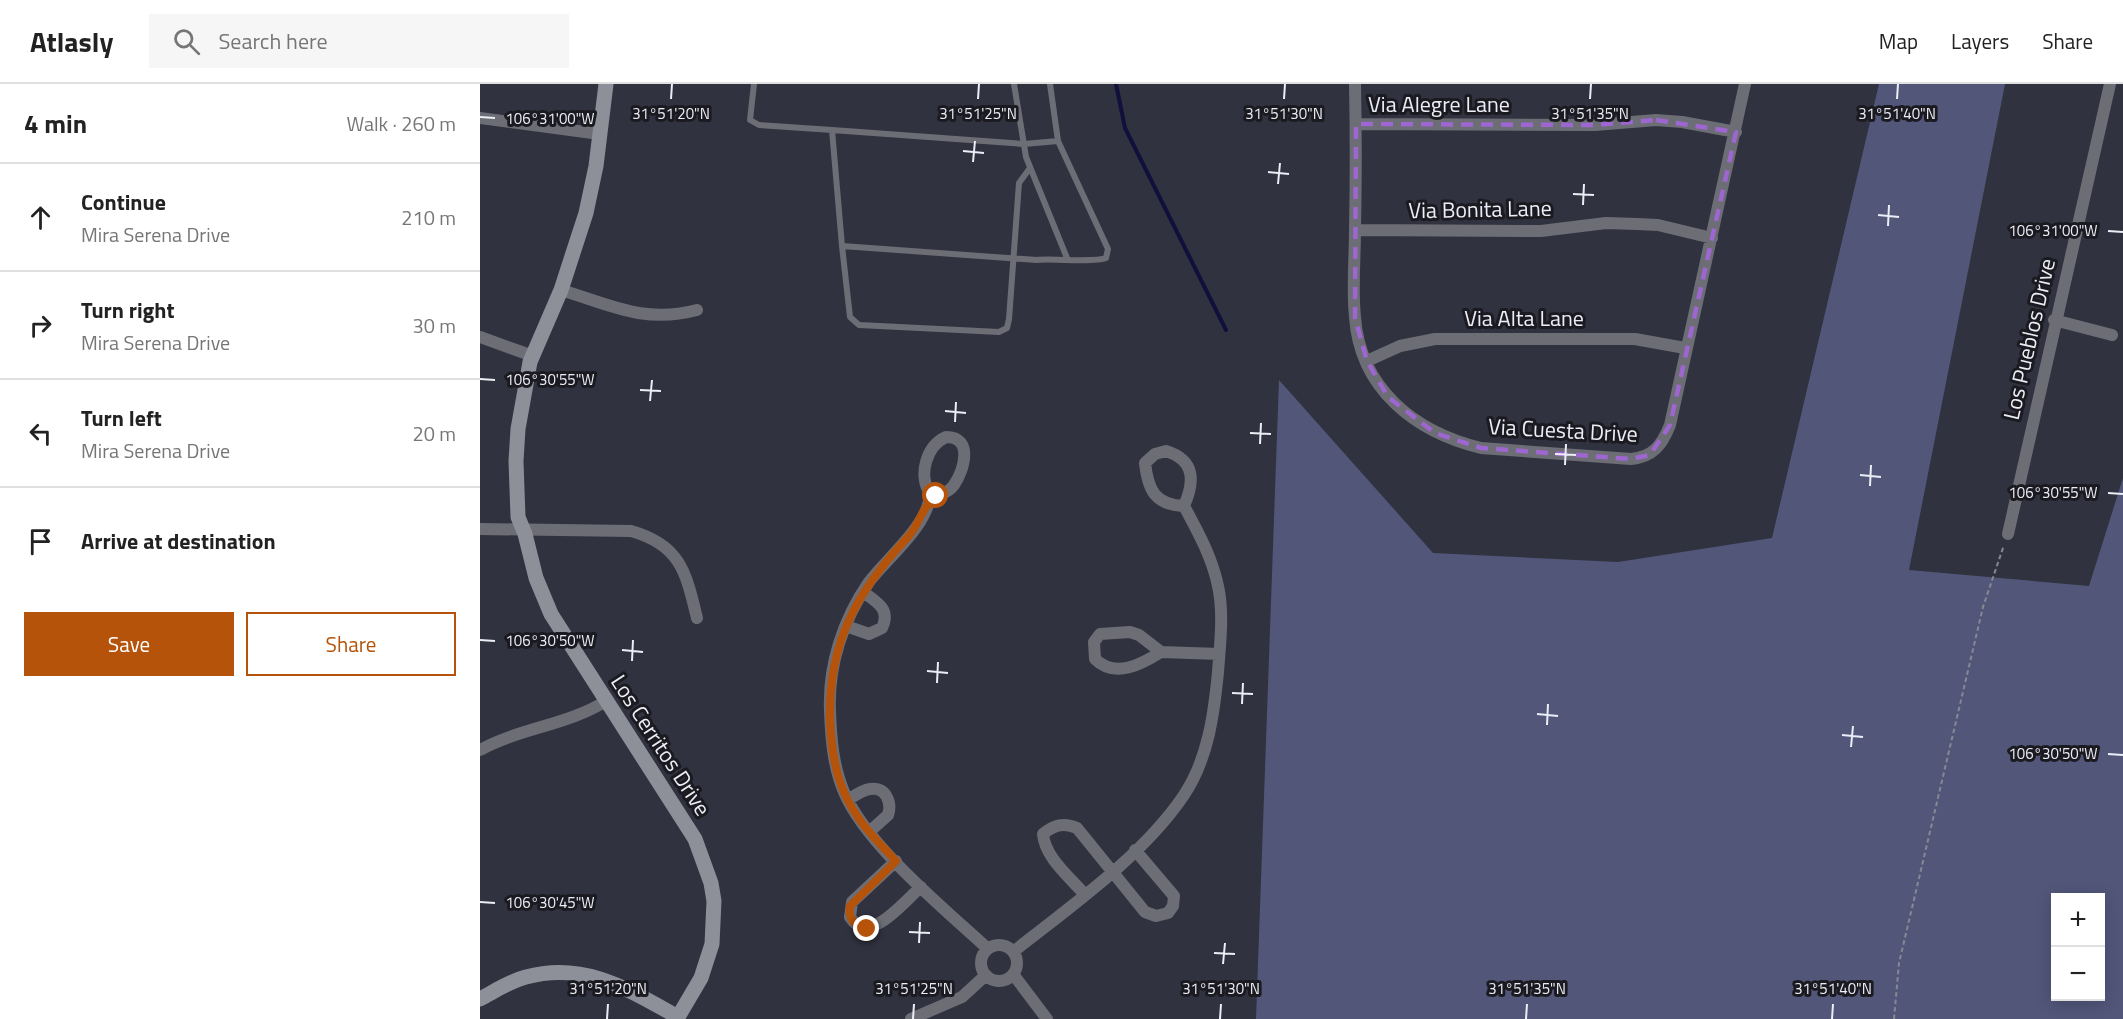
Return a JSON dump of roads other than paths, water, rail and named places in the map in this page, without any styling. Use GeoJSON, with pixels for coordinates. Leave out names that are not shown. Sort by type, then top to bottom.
{"type":"FeatureCollection","features":[{"type":"Feature","properties":{"kind":"street","name":"Los Cerritos Drive"},"geometry":{"type":"LineString","coordinates":[[606,84],[586,213],[561,290],[533,356],[522,396],[516,461],[518,517],[525,534],[536,578],[551,614],[695,839],[711,883],[714,901],[712,944],[701,978],[680,1018]]}},
{"type":"Feature","properties":{"kind":"street","name":"Via Cuesta Drive"},"geometry":{"type":"LineString","coordinates":[[1355,84],[1355,318],[1367,361],[1376,380],[1402,411],[1435,433],[1457,442],[1481,448],[1631,459],[1650,454],[1665,437],[1712,238],[1745,84]]}},
{"type":"Feature","properties":{"kind":"street","name":"Los Pueblos Drive"},"geometry":{"type":"LineString","coordinates":[[2008,534],[2054,320],[2110,84]]}},
{"type":"Feature","properties":{"kind":"street"},"geometry":{"type":"LineString","coordinates":[[480,118],[600,134]]}},
{"type":"Feature","properties":{"kind":"street","name":"Via Alegre Lane"},"geometry":{"type":"LineString","coordinates":[[1356,124],[1595,125],[1656,120],[1682,122],[1736,132]]}},
{"type":"Feature","properties":{"kind":"street","name":"Via Bonita Lane"},"geometry":{"type":"LineString","coordinates":[[1355,230],[1541,231],[1606,224],[1637,224],[1658,225],[1712,238]]}},
{"type":"Feature","properties":{"kind":"street"},"geometry":{"type":"LineString","coordinates":[[561,290],[625,312],[648,316],[697,310]]}},
{"type":"Feature","properties":{"kind":"street"},"geometry":{"type":"LineString","coordinates":[[2054,320],[2112,335]]}},
{"type":"Feature","properties":{"kind":"street"},"geometry":{"type":"LineString","coordinates":[[480,337],[533,356]]}},
{"type":"Feature","properties":{"kind":"street","name":"Via Alta Lane"},"geometry":{"type":"LineString","coordinates":[[1367,361],[1400,346],[1435,339],[1635,339],[1685,348]]}},
{"type":"Feature","properties":{"kind":"street"},"geometry":{"type":"LineString","coordinates":[[930,500],[922,474],[939,440],[946,437],[956,438],[964,446],[966,453],[954,484],[947,492],[930,500],[911,534],[862,592],[846,626],[834,661],[830,702],[833,752],[848,800],[869,832],[921,887],[988,949]]}},
{"type":"Feature","properties":{"kind":"street"},"geometry":{"type":"LineString","coordinates":[[1166,451],[1177,454],[1190,471],[1192,489],[1184,506],[1169,506],[1155,497],[1146,477],[1145,463],[1155,454],[1166,451]]}},
{"type":"Feature","properties":{"kind":"street"},"geometry":{"type":"LineString","coordinates":[[1013,952],[1085,895],[1135,850],[1166,818],[1185,793],[1202,757],[1214,720],[1219,654],[1218,586],[1206,548],[1184,506]]}},
{"type":"Feature","properties":{"kind":"street"},"geometry":{"type":"LineString","coordinates":[[480,529],[631,531],[657,541],[682,564],[697,618]]}},
{"type":"Feature","properties":{"kind":"street"},"geometry":{"type":"LineString","coordinates":[[846,626],[869,634],[882,628],[885,610],[882,605],[862,592]]}},
{"type":"Feature","properties":{"kind":"street"},"geometry":{"type":"LineString","coordinates":[[1161,652],[1139,635],[1130,632],[1100,634],[1092,648],[1095,659],[1100,664],[1132,668],[1161,652],[1219,654]]}},
{"type":"Feature","properties":{"kind":"street"},"geometry":{"type":"LineString","coordinates":[[480,750],[512,735],[593,709],[606,701]]}},
{"type":"Feature","properties":{"kind":"street"},"geometry":{"type":"LineString","coordinates":[[848,800],[870,789],[877,789],[890,801],[888,815],[869,832]]}},
{"type":"Feature","properties":{"kind":"street"},"geometry":{"type":"LineString","coordinates":[[1085,895],[1048,853],[1043,834],[1052,827],[1068,824],[1077,828],[1145,912],[1156,916],[1168,914],[1173,906],[1174,896],[1135,850]]}},
{"type":"Feature","properties":{"kind":"street"},"geometry":{"type":"LineString","coordinates":[[896,861],[852,902],[850,917],[854,924],[860,928],[874,927],[921,887]]}},
{"type":"Feature","properties":{"kind":"street"},"geometry":{"type":"LineString","coordinates":[[1003,945],[1013,952],[1017,964],[1013,974],[996,981],[986,975],[981,963],[988,949],[1003,945]]}},
{"type":"Feature","properties":{"kind":"street"},"geometry":{"type":"LineString","coordinates":[[480,999],[527,976],[577,974],[616,983],[680,1018]]}},
{"type":"Feature","properties":{"kind":"street"},"geometry":{"type":"LineString","coordinates":[[1013,974],[1047,1019]]}},
{"type":"Feature","properties":{"kind":"street"},"geometry":{"type":"LineString","coordinates":[[911,1019],[962,997],[986,975]]}},
{"type":"Feature","properties":{"kind":"lane"},"geometry":{"type":"LineString","coordinates":[[754,84],[750,120],[759,125],[1024,144],[1058,141]]}},
{"type":"Feature","properties":{"kind":"lane"},"geometry":{"type":"LineString","coordinates":[[1014,84],[1030,168],[1067,258]]}},
{"type":"Feature","properties":{"kind":"lane"},"geometry":{"type":"LineString","coordinates":[[842,246],[1013,258],[1067,258],[1100,261],[1106,258],[1108,249],[1058,141],[1050,84]]}},
{"type":"Feature","properties":{"kind":"lane"},"geometry":{"type":"LineString","coordinates":[[832,130],[850,317],[859,325],[999,332],[1007,328],[1019,183],[1030,168]]}},
{"type":"Feature","properties":{"kind":"waterway"},"geometry":{"type":"LineString","coordinates":[[1116,84],[1125,128],[1226,330]]}}]}
